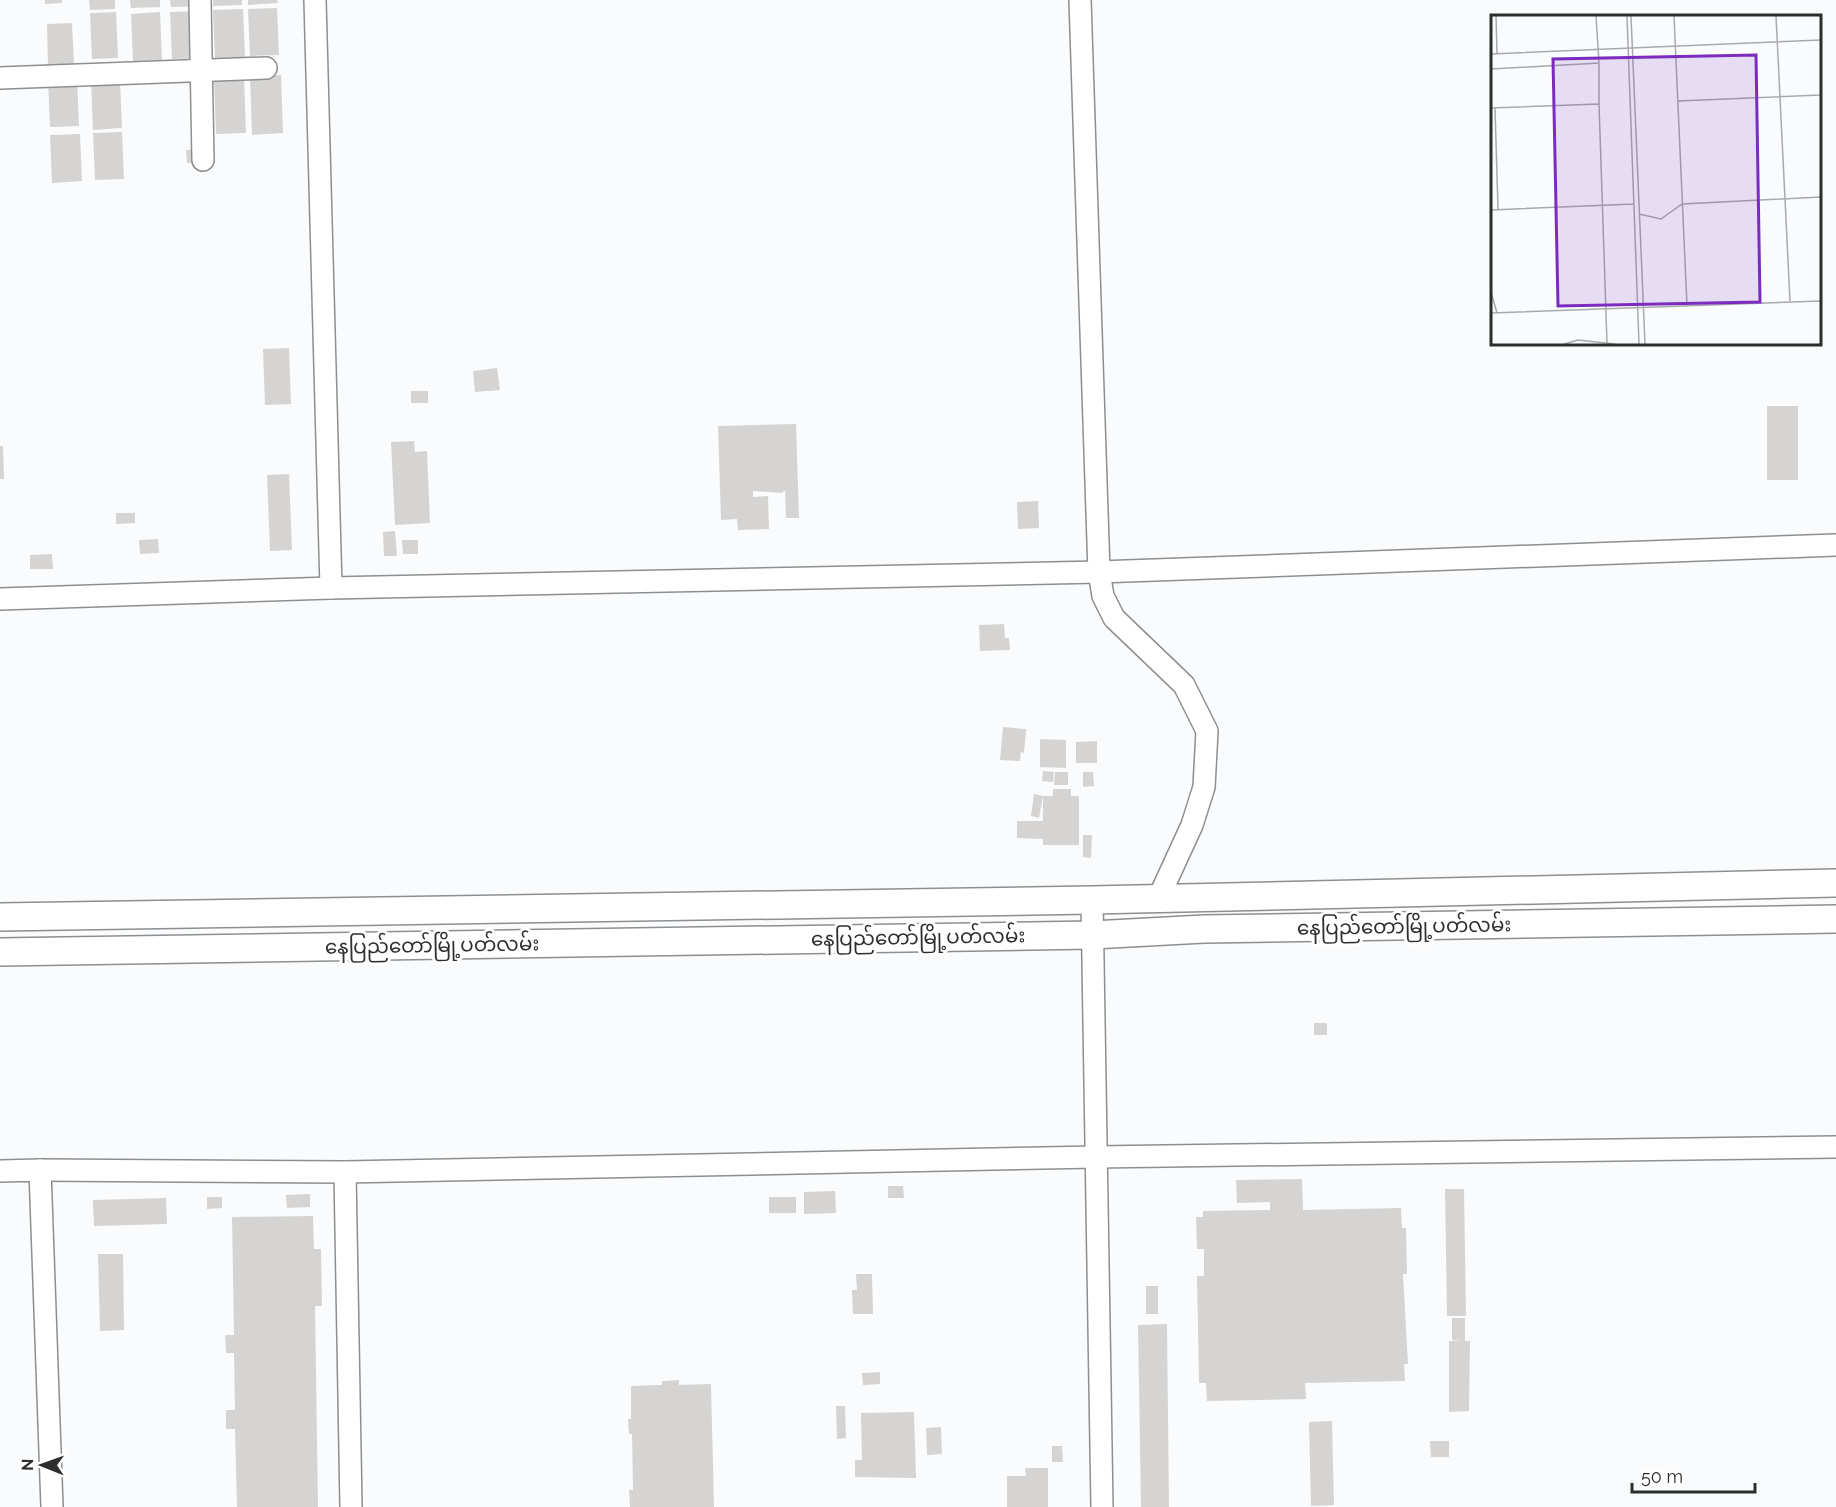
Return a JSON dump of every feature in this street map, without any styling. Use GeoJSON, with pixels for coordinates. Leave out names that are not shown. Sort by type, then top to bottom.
{"type":"FeatureCollection","features":[{"type":"Feature","properties":{"kind":"main road","name":"နေပြည်တော်မြို့ပတ်လမ်း"},"geometry":{"type":"LineString","coordinates":[[0,917],[1092,900],[1836,883]]}},
{"type":"Feature","properties":{"kind":"main road","name":"နေပြည်တော်မြို့ပတ်လမ်း"},"geometry":{"type":"LineString","coordinates":[[0,952],[1092,935],[1204,929],[1836,919]]}},
{"type":"Feature","properties":{"kind":"street"},"geometry":{"type":"LineString","coordinates":[[200,0],[203,160]]}},
{"type":"Feature","properties":{"kind":"street"},"geometry":{"type":"LineString","coordinates":[[315,0],[331,588]]}},
{"type":"Feature","properties":{"kind":"street"},"geometry":{"type":"LineString","coordinates":[[1080,0],[1099,572],[1103,596],[1114,618],[1184,685],[1207,730],[1204,787],[1192,825],[1159,897]]}},
{"type":"Feature","properties":{"kind":"street"},"geometry":{"type":"LineString","coordinates":[[0,78],[266,68]]}},
{"type":"Feature","properties":{"kind":"street"},"geometry":{"type":"LineString","coordinates":[[0,599],[331,588],[1099,572],[1836,545]]}},
{"type":"Feature","properties":{"kind":"street"},"geometry":{"type":"LineString","coordinates":[[1092,900],[1102,1507]]}},
{"type":"Feature","properties":{"kind":"street"},"geometry":{"type":"LineString","coordinates":[[0,1171],[345,1172],[1096,1157],[1836,1147]]}},
{"type":"Feature","properties":{"kind":"street"},"geometry":{"type":"LineString","coordinates":[[40,1170],[52,1507]]}},
{"type":"Feature","properties":{"kind":"street"},"geometry":{"type":"LineString","coordinates":[[345,1172],[351,1507]]}},
{"type":"Feature","properties":{"kind":"building"},"geometry":{"type":"Polygon","coordinates":[[[45,0],[62,0],[62,3],[45,4],[45,0]]]}},
{"type":"Feature","properties":{"kind":"building"},"geometry":{"type":"Polygon","coordinates":[[[89,0],[115,0],[115,9],[90,10],[89,0]]]}},
{"type":"Feature","properties":{"kind":"building"},"geometry":{"type":"Polygon","coordinates":[[[130,0],[160,0],[160,7],[131,8],[130,0]]]}},
{"type":"Feature","properties":{"kind":"building"},"geometry":{"type":"Polygon","coordinates":[[[170,0],[200,0],[200,6],[171,7],[170,0]]]}},
{"type":"Feature","properties":{"kind":"building"},"geometry":{"type":"Polygon","coordinates":[[[213,0],[242,0],[242,5],[213,6],[213,0]]]}},
{"type":"Feature","properties":{"kind":"building"},"geometry":{"type":"Polygon","coordinates":[[[248,0],[277,0],[278,3],[248,5],[248,0]]]}},
{"type":"Feature","properties":{"kind":"building"},"geometry":{"type":"Polygon","coordinates":[[[277,8],[279,55],[250,56],[248,9],[277,8]]]}},
{"type":"Feature","properties":{"kind":"building"},"geometry":{"type":"Polygon","coordinates":[[[243,9],[245,57],[215,58],[213,10],[243,9]]]}},
{"type":"Feature","properties":{"kind":"building"},"geometry":{"type":"Polygon","coordinates":[[[200,11],[202,58],[172,59],[170,12],[200,11]]]}},
{"type":"Feature","properties":{"kind":"building"},"geometry":{"type":"Polygon","coordinates":[[[116,12],[118,58],[92,59],[90,13],[116,12]]]}},
{"type":"Feature","properties":{"kind":"building"},"geometry":{"type":"Polygon","coordinates":[[[160,12],[162,60],[133,61],[131,14],[160,12]]]}},
{"type":"Feature","properties":{"kind":"building"},"geometry":{"type":"Polygon","coordinates":[[[72,23],[74,64],[48,65],[47,24],[72,23]]]}},
{"type":"Feature","properties":{"kind":"building"},"geometry":{"type":"Polygon","coordinates":[[[281,75],[283,133],[252,135],[250,76],[281,75]]]}},
{"type":"Feature","properties":{"kind":"building"},"geometry":{"type":"Polygon","coordinates":[[[244,76],[246,133],[216,134],[214,77],[244,76]]]}},
{"type":"Feature","properties":{"kind":"building"},"geometry":{"type":"Polygon","coordinates":[[[77,79],[79,126],[50,127],[48,80],[77,79]]]}},
{"type":"Feature","properties":{"kind":"building"},"geometry":{"type":"Polygon","coordinates":[[[120,81],[122,128],[93,130],[91,82],[120,81]]]}},
{"type":"Feature","properties":{"kind":"building"},"geometry":{"type":"Polygon","coordinates":[[[122,132],[124,179],[95,180],[93,133],[122,132]]]}},
{"type":"Feature","properties":{"kind":"building"},"geometry":{"type":"Polygon","coordinates":[[[80,134],[82,181],[52,183],[50,135],[80,134]]]}},
{"type":"Feature","properties":{"kind":"building"},"geometry":{"type":"Polygon","coordinates":[[[205,149],[206,162],[187,163],[186,150],[205,149]]]}},
{"type":"Feature","properties":{"kind":"building"},"geometry":{"type":"Polygon","coordinates":[[[289,348],[291,404],[265,405],[263,349],[289,348]]]}},
{"type":"Feature","properties":{"kind":"building"},"geometry":{"type":"Polygon","coordinates":[[[497,368],[500,390],[475,392],[473,371],[497,368]]]}},
{"type":"Feature","properties":{"kind":"building"},"geometry":{"type":"Polygon","coordinates":[[[411,391],[428,391],[428,403],[411,403],[411,391]]]}},
{"type":"Feature","properties":{"kind":"building"},"geometry":{"type":"Polygon","coordinates":[[[1767,406],[1798,406],[1798,480],[1767,480],[1767,406]]]}},
{"type":"Feature","properties":{"kind":"building"},"geometry":{"type":"Polygon","coordinates":[[[796,424],[799,518],[786,518],[785,490],[782,493],[753,491],[753,497],[768,496],[769,529],[738,530],[737,519],[721,520],[718,426],[796,424]]]}},
{"type":"Feature","properties":{"kind":"building"},"geometry":{"type":"Polygon","coordinates":[[[414,441],[415,452],[427,451],[430,523],[395,525],[391,442],[414,441]]]}},
{"type":"Feature","properties":{"kind":"building"},"geometry":{"type":"Polygon","coordinates":[[[0,446],[3,446],[4,479],[0,479],[0,446]]]}},
{"type":"Feature","properties":{"kind":"building"},"geometry":{"type":"Polygon","coordinates":[[[289,474],[292,550],[270,551],[267,475],[289,474]]]}},
{"type":"Feature","properties":{"kind":"building"},"geometry":{"type":"Polygon","coordinates":[[[1038,501],[1039,528],[1018,529],[1017,502],[1038,501]]]}},
{"type":"Feature","properties":{"kind":"building"},"geometry":{"type":"Polygon","coordinates":[[[116,513],[135,513],[135,523],[116,524],[116,513]]]}},
{"type":"Feature","properties":{"kind":"building"},"geometry":{"type":"Polygon","coordinates":[[[395,531],[397,556],[384,556],[383,532],[395,531]]]}},
{"type":"Feature","properties":{"kind":"building"},"geometry":{"type":"Polygon","coordinates":[[[158,539],[159,553],[140,554],[139,540],[158,539]]]}},
{"type":"Feature","properties":{"kind":"building"},"geometry":{"type":"Polygon","coordinates":[[[402,540],[418,540],[418,554],[403,554],[402,540]]]}},
{"type":"Feature","properties":{"kind":"building"},"geometry":{"type":"Polygon","coordinates":[[[52,554],[53,569],[30,569],[30,555],[52,554]]]}},
{"type":"Feature","properties":{"kind":"building"},"geometry":{"type":"Polygon","coordinates":[[[1004,624],[1005,638],[1009,638],[1010,650],[980,651],[979,625],[1004,624]]]}},
{"type":"Feature","properties":{"kind":"building"},"geometry":{"type":"Polygon","coordinates":[[[1003,727],[1026,729],[1024,753],[1021,752],[1020,761],[1000,760],[1003,727]]]}},
{"type":"Feature","properties":{"kind":"building"},"geometry":{"type":"Polygon","coordinates":[[[1040,739],[1066,740],[1066,768],[1040,767],[1040,739]]]}},
{"type":"Feature","properties":{"kind":"building"},"geometry":{"type":"Polygon","coordinates":[[[1097,741],[1097,763],[1076,763],[1076,742],[1097,741]]]}},
{"type":"Feature","properties":{"kind":"building"},"geometry":{"type":"Polygon","coordinates":[[[1043,771],[1054,772],[1053,782],[1042,781],[1043,771]]]}},
{"type":"Feature","properties":{"kind":"building"},"geometry":{"type":"Polygon","coordinates":[[[1055,772],[1068,772],[1068,785],[1054,785],[1055,772]]]}},
{"type":"Feature","properties":{"kind":"building"},"geometry":{"type":"Polygon","coordinates":[[[1083,772],[1093,772],[1094,786],[1083,787],[1083,772]]]}},
{"type":"Feature","properties":{"kind":"building"},"geometry":{"type":"Polygon","coordinates":[[[1053,789],[1071,789],[1071,796],[1079,796],[1079,845],[1043,845],[1043,839],[1017,838],[1017,821],[1043,821],[1043,796],[1053,796],[1053,789]]]}},
{"type":"Feature","properties":{"kind":"building"},"geometry":{"type":"Polygon","coordinates":[[[1034,794],[1043,796],[1039,818],[1031,816],[1034,794]]]}},
{"type":"Feature","properties":{"kind":"building"},"geometry":{"type":"Polygon","coordinates":[[[1083,835],[1092,835],[1091,858],[1083,857],[1083,835]]]}},
{"type":"Feature","properties":{"kind":"building"},"geometry":{"type":"Polygon","coordinates":[[[1314,1023],[1327,1023],[1327,1035],[1314,1035],[1314,1023]]]}},
{"type":"Feature","properties":{"kind":"building"},"geometry":{"type":"Polygon","coordinates":[[[1302,1179],[1303,1210],[1401,1208],[1402,1228],[1406,1228],[1407,1274],[1403,1274],[1408,1364],[1404,1364],[1405,1381],[1305,1383],[1306,1399],[1207,1401],[1206,1383],[1199,1383],[1197,1276],[1204,1276],[1204,1249],[1197,1249],[1196,1217],[1203,1217],[1203,1211],[1270,1210],[1270,1202],[1237,1203],[1236,1180],[1302,1179]]]}},
{"type":"Feature","properties":{"kind":"building"},"geometry":{"type":"Polygon","coordinates":[[[888,1186],[903,1186],[904,1198],[888,1198],[888,1186]]]}},
{"type":"Feature","properties":{"kind":"building"},"geometry":{"type":"Polygon","coordinates":[[[1445,1189],[1464,1189],[1466,1316],[1447,1316],[1445,1189]]]}},
{"type":"Feature","properties":{"kind":"building"},"geometry":{"type":"Polygon","coordinates":[[[835,1191],[836,1213],[804,1214],[804,1192],[835,1191]]]}},
{"type":"Feature","properties":{"kind":"building"},"geometry":{"type":"Polygon","coordinates":[[[310,1194],[310,1207],[287,1208],[286,1195],[310,1194]]]}},
{"type":"Feature","properties":{"kind":"building"},"geometry":{"type":"Polygon","coordinates":[[[207,1197],[222,1197],[222,1208],[207,1209],[207,1197]]]}},
{"type":"Feature","properties":{"kind":"building"},"geometry":{"type":"Polygon","coordinates":[[[769,1197],[796,1197],[796,1213],[769,1213],[769,1197]]]}},
{"type":"Feature","properties":{"kind":"building"},"geometry":{"type":"Polygon","coordinates":[[[166,1198],[167,1224],[94,1226],[93,1200],[166,1198]]]}},
{"type":"Feature","properties":{"kind":"building"},"geometry":{"type":"Polygon","coordinates":[[[313,1216],[314,1249],[321,1249],[322,1306],[315,1306],[318,1507],[237,1507],[235,1429],[226,1429],[226,1410],[235,1410],[234,1353],[226,1353],[225,1335],[234,1335],[232,1217],[313,1216]]]}},
{"type":"Feature","properties":{"kind":"building"},"geometry":{"type":"Polygon","coordinates":[[[98,1254],[123,1254],[124,1330],[100,1331],[98,1254]]]}},
{"type":"Feature","properties":{"kind":"building"},"geometry":{"type":"Polygon","coordinates":[[[856,1274],[872,1274],[873,1314],[853,1314],[852,1290],[857,1290],[856,1274]]]}},
{"type":"Feature","properties":{"kind":"building"},"geometry":{"type":"Polygon","coordinates":[[[1146,1286],[1158,1286],[1158,1314],[1146,1314],[1146,1286]]]}},
{"type":"Feature","properties":{"kind":"building"},"geometry":{"type":"Polygon","coordinates":[[[1452,1318],[1465,1318],[1465,1341],[1470,1341],[1469,1411],[1449,1412],[1449,1341],[1461,1341],[1452,1340],[1452,1318]]]}},
{"type":"Feature","properties":{"kind":"building"},"geometry":{"type":"Polygon","coordinates":[[[1167,1324],[1169,1507],[1141,1507],[1138,1325],[1167,1324]]]}},
{"type":"Feature","properties":{"kind":"building"},"geometry":{"type":"Polygon","coordinates":[[[880,1372],[880,1384],[863,1385],[862,1373],[880,1372]]]}},
{"type":"Feature","properties":{"kind":"building"},"geometry":{"type":"Polygon","coordinates":[[[679,1380],[679,1385],[711,1384],[714,1507],[630,1507],[629,1490],[633,1490],[632,1434],[629,1434],[628,1419],[631,1419],[631,1386],[662,1385],[662,1381],[679,1380]]]}},
{"type":"Feature","properties":{"kind":"building"},"geometry":{"type":"Polygon","coordinates":[[[836,1406],[845,1406],[846,1438],[837,1439],[836,1406]]]}},
{"type":"Feature","properties":{"kind":"building"},"geometry":{"type":"Polygon","coordinates":[[[914,1412],[916,1478],[855,1477],[855,1460],[862,1460],[861,1413],[914,1412]]]}},
{"type":"Feature","properties":{"kind":"building"},"geometry":{"type":"Polygon","coordinates":[[[1332,1421],[1334,1505],[1311,1506],[1309,1422],[1332,1421]]]}},
{"type":"Feature","properties":{"kind":"building"},"geometry":{"type":"Polygon","coordinates":[[[941,1427],[942,1454],[927,1455],[926,1428],[941,1427]]]}},
{"type":"Feature","properties":{"kind":"building"},"geometry":{"type":"Polygon","coordinates":[[[1430,1441],[1449,1441],[1449,1457],[1431,1457],[1430,1441]]]}},
{"type":"Feature","properties":{"kind":"building"},"geometry":{"type":"Polygon","coordinates":[[[1052,1446],[1062,1446],[1063,1462],[1052,1462],[1052,1446]]]}},
{"type":"Feature","properties":{"kind":"building"},"geometry":{"type":"Polygon","coordinates":[[[1025,1468],[1048,1468],[1048,1507],[1007,1507],[1007,1476],[1026,1476],[1025,1468]]]}}]}
